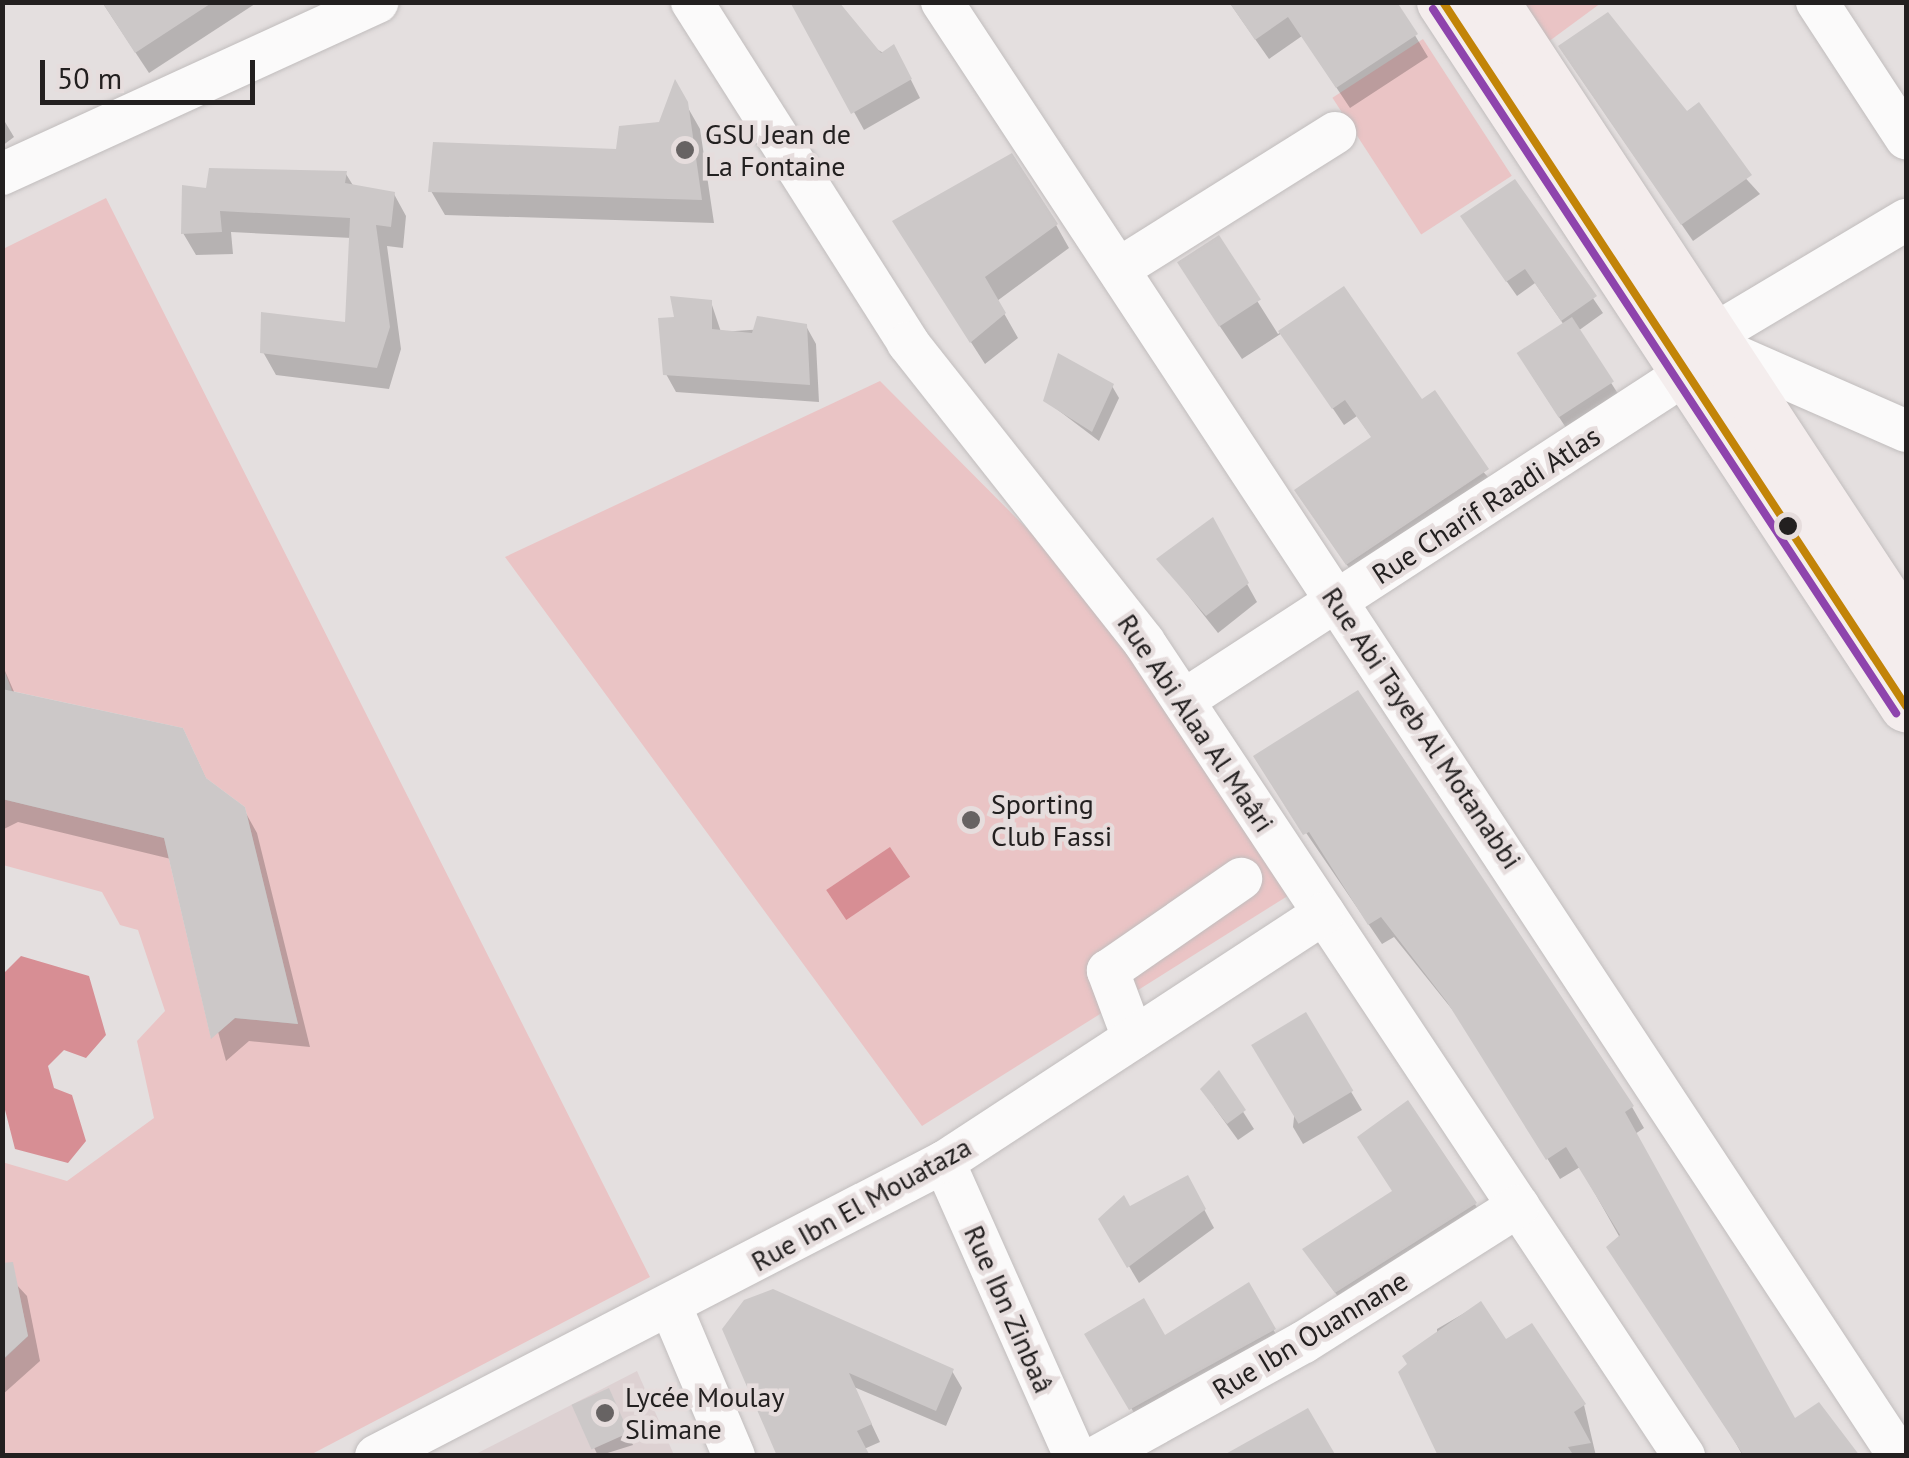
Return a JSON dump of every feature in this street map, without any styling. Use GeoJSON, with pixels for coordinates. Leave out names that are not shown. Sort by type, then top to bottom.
{"type":"FeatureCollection","features":[{"type":"Feature","properties":{"kind":"main road"},"geometry":{"type":"LineString","coordinates":[[1443,2],[1708,353],[1906,631]]}},
{"type":"Feature","properties":{"kind":"main road"},"geometry":{"type":"LineString","coordinates":[[1493,2],[1708,353],[1906,706]]}},
{"type":"Feature","properties":{"kind":"street"},"geometry":{"type":"LineString","coordinates":[[2,174],[378,2]]}},
{"type":"Feature","properties":{"kind":"street","name":"Rue Abi Alaa Al Maâri"},"geometry":{"type":"LineString","coordinates":[[692,2],[908,343],[1184,700],[1518,1206],[1667,1450]]}},
{"type":"Feature","properties":{"kind":"street","name":"Rue Abi Tayeb Al Motanabbi"},"geometry":{"type":"LineString","coordinates":[[942,2],[1899,1456]]}},
{"type":"Feature","properties":{"kind":"street"},"geometry":{"type":"LineString","coordinates":[[1817,2],[1906,138]]}},
{"type":"Feature","properties":{"kind":"street"},"geometry":{"type":"LineString","coordinates":[[1120,268],[1335,133]]}},
{"type":"Feature","properties":{"kind":"street","name":"Rue Charif Raadi Atlas"},"geometry":{"type":"LineString","coordinates":[[1184,700],[1338,602],[1906,220]]}},
{"type":"Feature","properties":{"kind":"street"},"geometry":{"type":"LineString","coordinates":[[1708,353],[1906,430]]}},
{"type":"Feature","properties":{"kind":"street"},"geometry":{"type":"LineString","coordinates":[[1133,1038],[1105,982],[1108,970],[1241,879]]}},
{"type":"Feature","properties":{"kind":"street","name":"Rue Ibn El Mouataza"},"geometry":{"type":"LineString","coordinates":[[376,1456],[671,1307],[944,1162],[1324,913]]}},
{"type":"Feature","properties":{"kind":"street","name":"Rue Ibn Zinbaâ"},"geometry":{"type":"LineString","coordinates":[[944,1162],[1074,1456]]}},
{"type":"Feature","properties":{"kind":"street","name":"Rue Ibn Ouannane"},"geometry":{"type":"LineString","coordinates":[[1098,1456],[1304,1342],[1518,1206]]}},
{"type":"Feature","properties":{"kind":"street"},"geometry":{"type":"LineString","coordinates":[[671,1307],[734,1456]]}},
{"type":"Feature","properties":{"kind":"shaded area"},"geometry":{"type":"Polygon","coordinates":[[[1522,3],[1601,3],[1548,42],[1522,3]]]}},
{"type":"Feature","properties":{"kind":"shaded area"},"geometry":{"type":"Polygon","coordinates":[[[1423,39],[1512,176],[1421,235],[1332,98],[1423,39]]]}},
{"type":"Feature","properties":{"kind":"shaded area"},"geometry":{"type":"Polygon","coordinates":[[[106,198],[650,1277],[310,1455],[3,1455],[3,1360],[28,1336],[14,1270],[3,1266],[2,1162],[67,1181],[154,1118],[137,1041],[165,1011],[138,930],[120,925],[102,892],[3,865],[2,799],[164,838],[211,1038],[235,1018],[298,1024],[245,807],[206,778],[183,728],[12,691],[3,667],[3,249],[106,198]]]}},
{"type":"Feature","properties":{"kind":"shaded area","name":"Sporting Club Fassi"},"geometry":{"type":"Polygon","coordinates":[[[880,381],[1088,590],[1294,892],[922,1126],[505,557],[880,381]]]}},
{"type":"Feature","properties":{"kind":"shaded area"},"geometry":{"type":"Polygon","coordinates":[[[890,847],[910,877],[846,920],[826,890],[890,847]]]}},
{"type":"Feature","properties":{"kind":"shaded area"},"geometry":{"type":"Polygon","coordinates":[[[21,956],[89,976],[106,1035],[86,1058],[64,1050],[48,1066],[54,1088],[72,1095],[86,1141],[68,1163],[15,1149],[3,1102],[3,974],[21,956]]]}},
{"type":"Feature","properties":{"kind":"shaded area","name":"Lycée Moulay Slimane"},"geometry":{"type":"Polygon","coordinates":[[[637,1371],[674,1455],[472,1456],[637,1371]]]}},
{"type":"Feature","properties":{"kind":"building"},"geometry":{"type":"Polygon","coordinates":[[[102,2],[213,2],[135,53],[102,2]]]}},
{"type":"Feature","properties":{"kind":"building"},"geometry":{"type":"Polygon","coordinates":[[[790,2],[839,2],[881,53],[894,44],[912,79],[851,114],[790,2]]]}},
{"type":"Feature","properties":{"kind":"building"},"geometry":{"type":"Polygon","coordinates":[[[1229,2],[1397,2],[1418,34],[1336,88],[1288,17],[1255,40],[1229,2]]]}},
{"type":"Feature","properties":{"kind":"building"},"geometry":{"type":"Polygon","coordinates":[[[1608,12],[1687,111],[1699,102],[1752,175],[1681,225],[1558,46],[1608,12]]]}},
{"type":"Feature","properties":{"kind":"building"},"geometry":{"type":"Polygon","coordinates":[[[675,79],[688,102],[702,200],[428,192],[433,142],[616,149],[619,126],[659,122],[675,79]]]}},
{"type":"Feature","properties":{"kind":"building"},"geometry":{"type":"Polygon","coordinates":[[[1012,153],[1058,224],[985,277],[1006,313],[970,343],[892,221],[1012,153]]]}},
{"type":"Feature","properties":{"kind":"building"},"geometry":{"type":"Polygon","coordinates":[[[209,168],[347,171],[345,183],[395,192],[391,227],[376,225],[390,327],[377,368],[260,353],[261,312],[345,322],[350,218],[220,211],[222,232],[181,234],[182,185],[206,188],[209,168]]]}},
{"type":"Feature","properties":{"kind":"building"},"geometry":{"type":"Polygon","coordinates":[[[1515,179],[1597,296],[1561,321],[1525,269],[1506,282],[1460,216],[1515,179]]]}},
{"type":"Feature","properties":{"kind":"building"},"geometry":{"type":"Polygon","coordinates":[[[1219,235],[1261,300],[1219,327],[1177,262],[1219,235]]]}},
{"type":"Feature","properties":{"kind":"building"},"geometry":{"type":"Polygon","coordinates":[[[1344,286],[1422,399],[1435,390],[1489,469],[1346,565],[1294,490],[1371,437],[1345,400],[1332,409],[1278,331],[1344,286]]]}},
{"type":"Feature","properties":{"kind":"building"},"geometry":{"type":"Polygon","coordinates":[[[670,296],[712,300],[712,329],[752,333],[757,316],[807,324],[810,385],[663,375],[658,318],[674,317],[670,296]]]}},
{"type":"Feature","properties":{"kind":"building"},"geometry":{"type":"Polygon","coordinates":[[[1572,317],[1614,382],[1559,418],[1517,353],[1572,317]]]}},
{"type":"Feature","properties":{"kind":"building"},"geometry":{"type":"Polygon","coordinates":[[[1058,353],[1114,384],[1092,432],[1043,401],[1058,353]]]}},
{"type":"Feature","properties":{"kind":"building"},"geometry":{"type":"Polygon","coordinates":[[[1213,517],[1249,583],[1206,616],[1156,559],[1213,517]]]}},
{"type":"Feature","properties":{"kind":"building"},"geometry":{"type":"Polygon","coordinates":[[[2,689],[183,728],[206,778],[245,807],[298,1024],[235,1018],[211,1039],[164,838],[2,799],[2,689]]]}},
{"type":"Feature","properties":{"kind":"building"},"geometry":{"type":"Polygon","coordinates":[[[1358,690],[1634,1106],[1625,1112],[1795,1418],[1819,1402],[1860,1456],[1744,1456],[1606,1247],[1620,1235],[1566,1147],[1546,1160],[1447,1002],[1381,917],[1368,925],[1309,832],[1303,835],[1253,756],[1358,690]]]}},
{"type":"Feature","properties":{"kind":"building"},"geometry":{"type":"Polygon","coordinates":[[[1306,1012],[1353,1091],[1299,1124],[1251,1045],[1306,1012]]]}},
{"type":"Feature","properties":{"kind":"building"},"geometry":{"type":"Polygon","coordinates":[[[1219,1070],[1246,1110],[1227,1124],[1200,1089],[1219,1070]]]}},
{"type":"Feature","properties":{"kind":"building"},"geometry":{"type":"Polygon","coordinates":[[[1408,1100],[1477,1203],[1335,1293],[1302,1249],[1392,1191],[1357,1137],[1408,1100]]]}},
{"type":"Feature","properties":{"kind":"building"},"geometry":{"type":"Polygon","coordinates":[[[1188,1175],[1206,1209],[1127,1268],[1098,1219],[1124,1195],[1130,1206],[1188,1175]]]}},
{"type":"Feature","properties":{"kind":"building"},"geometry":{"type":"Polygon","coordinates":[[[13,1262],[28,1336],[2,1360],[2,1263],[13,1262]]]}},
{"type":"Feature","properties":{"kind":"building"},"geometry":{"type":"Polygon","coordinates":[[[1249,1282],[1276,1329],[1129,1410],[1084,1334],[1144,1298],[1165,1335],[1249,1282]]]}},
{"type":"Feature","properties":{"kind":"building"},"geometry":{"type":"Polygon","coordinates":[[[773,1289],[954,1369],[936,1411],[849,1373],[872,1424],[857,1431],[870,1456],[777,1456],[722,1329],[744,1300],[773,1289]]]}},
{"type":"Feature","properties":{"kind":"building"},"geometry":{"type":"Polygon","coordinates":[[[1481,1301],[1506,1339],[1532,1323],[1586,1404],[1574,1412],[1591,1443],[1568,1447],[1574,1456],[1438,1456],[1398,1372],[1407,1364],[1402,1356],[1481,1301]]]}},
{"type":"Feature","properties":{"kind":"building"},"geometry":{"type":"Polygon","coordinates":[[[609,1388],[629,1433],[591,1449],[572,1405],[609,1388]]]}},
{"type":"Feature","properties":{"kind":"building"},"geometry":{"type":"Polygon","coordinates":[[[1308,1408],[1336,1456],[1222,1456],[1308,1408]]]}},
{"type":"Feature","properties":{"kind":"transit line"},"geometry":{"type":"LineString","coordinates":[[1443,2],[1906,706]]}},
{"type":"Feature","properties":{"kind":"transit line"},"geometry":{"type":"LineString","coordinates":[[1433,9],[1896,713]]}},
{"type":"Feature","properties":{"kind":"place","name":"GSU Jean de La Fontaine"},"geometry":{"type":"Point","coordinates":[685,150]}},
{"type":"Feature","properties":{"kind":"place","name":"Sporting Club Fassi"},"geometry":{"type":"Point","coordinates":[971,820]}},
{"type":"Feature","properties":{"kind":"place","name":"Lycée Moulay Slimane"},"geometry":{"type":"Point","coordinates":[605,1413]}}]}
